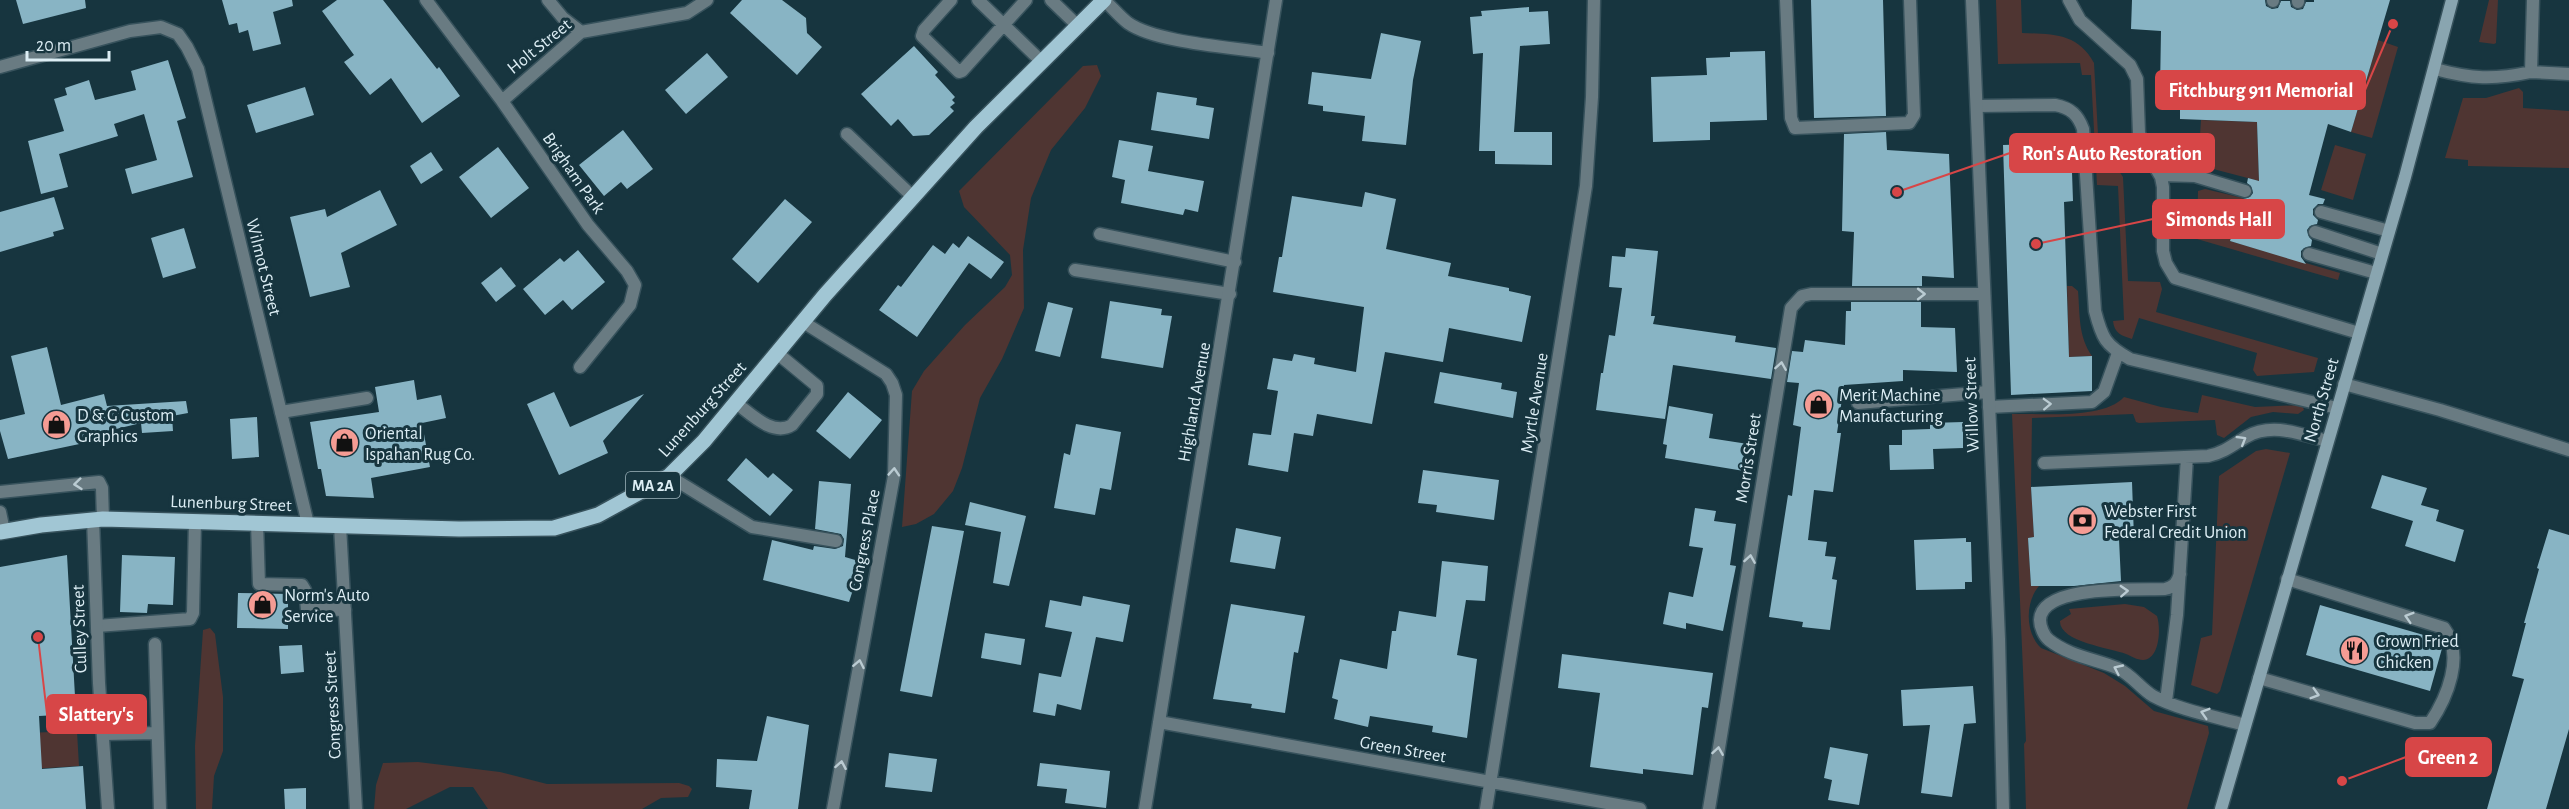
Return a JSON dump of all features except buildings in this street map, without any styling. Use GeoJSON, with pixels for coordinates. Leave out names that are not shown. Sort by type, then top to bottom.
{"type":"FeatureCollection","features":[{"type":"Feature","properties":{"kind":"main road","name":"Lunenburg Street"},"geometry":{"type":"LineString","coordinates":[[2,531],[98,519],[340,526],[554,528],[598,515],[669,476],[704,441],[803,322],[976,127],[1104,0]]}},
{"type":"Feature","properties":{"kind":"street","name":"Brigham Park"},"geometry":{"type":"LineString","coordinates":[[426,0],[502,101],[588,225],[621,262],[635,285],[630,305],[580,367]]}},
{"type":"Feature","properties":{"kind":"street"},"geometry":{"type":"LineString","coordinates":[[548,0],[563,18],[581,32]]}},
{"type":"Feature","properties":{"kind":"street","name":"Holt Street"},"geometry":{"type":"LineString","coordinates":[[502,101],[581,32],[687,13],[707,0]]}},
{"type":"Feature","properties":{"kind":"street"},"geometry":{"type":"LineString","coordinates":[[951,0],[924,30],[922,36],[959,72],[1026,0]]}},
{"type":"Feature","properties":{"kind":"street"},"geometry":{"type":"LineString","coordinates":[[978,0],[1042,62]]}},
{"type":"Feature","properties":{"kind":"street"},"geometry":{"type":"LineString","coordinates":[[1051,0],[1078,26]]}},
{"type":"Feature","properties":{"kind":"street"},"geometry":{"type":"LineString","coordinates":[[1104,0],[1126,22],[1144,31],[1167,37],[1268,53]]}},
{"type":"Feature","properties":{"kind":"street","name":"Highland Avenue"},"geometry":{"type":"LineString","coordinates":[[1145,809],[1276,0]]}},
{"type":"Feature","properties":{"kind":"street","name":"Myrtle Avenue"},"geometry":{"type":"LineString","coordinates":[[1486,809],[1586,186],[1592,97],[1594,0]]}},
{"type":"Feature","properties":{"kind":"street"},"geometry":{"type":"LineString","coordinates":[[1786,0],[1791,118],[1795,128],[1909,123],[1914,115],[1910,0]]}},
{"type":"Feature","properties":{"kind":"street","name":"Willow Street"},"geometry":{"type":"LineString","coordinates":[[1972,0],[1999,639],[2003,809]]}},
{"type":"Feature","properties":{"kind":"street"},"geometry":{"type":"LineString","coordinates":[[2069,0],[2080,20],[2130,64],[2135,73],[2138,89],[2139,134],[2145,150],[2160,175],[2163,188],[2163,251],[2166,263],[2175,278],[2184,283],[2359,333]]}},
{"type":"Feature","properties":{"kind":"street","name":"North Street"},"geometry":{"type":"LineString","coordinates":[[2221,809],[2389,231],[2452,0]]}},
{"type":"Feature","properties":{"kind":"street"},"geometry":{"type":"LineString","coordinates":[[2531,72],[2533,0]]}},
{"type":"Feature","properties":{"kind":"street","name":"Wilmot Street"},"geometry":{"type":"LineString","coordinates":[[0,67],[130,31],[161,27],[178,34],[183,40],[198,69],[308,524]]}},
{"type":"Feature","properties":{"kind":"street"},"geometry":{"type":"LineString","coordinates":[[2435,69],[2488,79],[2531,72],[2569,74]]}},
{"type":"Feature","properties":{"kind":"street"},"geometry":{"type":"LineString","coordinates":[[1977,106],[2055,105],[2066,107],[2080,119],[2083,129],[2095,311],[2107,345],[2130,359],[2337,408]]}},
{"type":"Feature","properties":{"kind":"street"},"geometry":{"type":"LineString","coordinates":[[847,135],[914,197]]}},
{"type":"Feature","properties":{"kind":"street"},"geometry":{"type":"LineString","coordinates":[[2160,175],[2190,175],[2245,191]]}},
{"type":"Feature","properties":{"kind":"street"},"geometry":{"type":"LineString","coordinates":[[2321,212],[2389,231]]}},
{"type":"Feature","properties":{"kind":"street"},"geometry":{"type":"LineString","coordinates":[[2314,232],[2382,254]]}},
{"type":"Feature","properties":{"kind":"street"},"geometry":{"type":"LineString","coordinates":[[1100,234],[1235,262]]}},
{"type":"Feature","properties":{"kind":"street"},"geometry":{"type":"LineString","coordinates":[[2308,254],[2376,273]]}},
{"type":"Feature","properties":{"kind":"street"},"geometry":{"type":"LineString","coordinates":[[1075,270],[1230,294]]}},
{"type":"Feature","properties":{"kind":"street","name":"Morris Street"},"geometry":{"type":"LineString","coordinates":[[1709,809],[1791,308],[1802,296],[1811,294],[1984,294]]}},
{"type":"Feature","properties":{"kind":"street","name":"Congress Place"},"geometry":{"type":"LineString","coordinates":[[803,322],[886,374],[896,395],[894,476],[833,809]]}},
{"type":"Feature","properties":{"kind":"street"},"geometry":{"type":"LineString","coordinates":[[1989,407],[2092,402],[2104,392],[2118,352]]}},
{"type":"Feature","properties":{"kind":"street"},"geometry":{"type":"LineString","coordinates":[[736,403],[776,429],[792,425],[817,393],[817,386],[777,353]]}},
{"type":"Feature","properties":{"kind":"street"},"geometry":{"type":"LineString","coordinates":[[2344,384],[2440,410],[2569,450]]}},
{"type":"Feature","properties":{"kind":"street"},"geometry":{"type":"LineString","coordinates":[[1858,403],[1988,392]]}},
{"type":"Feature","properties":{"kind":"street"},"geometry":{"type":"LineString","coordinates":[[281,412],[367,398]]}},
{"type":"Feature","properties":{"kind":"street"},"geometry":{"type":"LineString","coordinates":[[2044,463],[2216,455],[2248,436],[2276,429],[2327,441]]}},
{"type":"Feature","properties":{"kind":"street"},"geometry":{"type":"LineString","coordinates":[[2166,701],[2180,574],[2187,457]]}},
{"type":"Feature","properties":{"kind":"street"},"geometry":{"type":"LineString","coordinates":[[669,476],[752,527],[836,542]]}},
{"type":"Feature","properties":{"kind":"street","name":"Culley Street"},"geometry":{"type":"LineString","coordinates":[[0,492],[99,482],[102,488],[98,519],[97,626],[108,809]]}},
{"type":"Feature","properties":{"kind":"street"},"geometry":{"type":"LineString","coordinates":[[0,512],[2,531]]}},
{"type":"Feature","properties":{"kind":"street"},"geometry":{"type":"LineString","coordinates":[[97,626],[190,619],[194,613],[195,521]]}},
{"type":"Feature","properties":{"kind":"street"},"geometry":{"type":"LineString","coordinates":[[257,523],[259,584],[302,585],[305,590],[307,609],[345,610]]}},
{"type":"Feature","properties":{"kind":"street","name":"Congress Street"},"geometry":{"type":"LineString","coordinates":[[340,526],[356,809]]}},
{"type":"Feature","properties":{"kind":"street"},"geometry":{"type":"LineString","coordinates":[[2180,574],[2177,583],[2165,589],[2087,593],[2059,597],[2046,605],[2040,618],[2045,636],[2080,657],[2119,669],[2134,678],[2151,695],[2245,725]]}},
{"type":"Feature","properties":{"kind":"street"},"geometry":{"type":"LineString","coordinates":[[2259,678],[2415,723],[2430,723],[2440,707],[2455,659],[2452,641],[2444,628],[2288,579]]}},
{"type":"Feature","properties":{"kind":"street"},"geometry":{"type":"LineString","coordinates":[[155,644],[160,809]]}},
{"type":"Feature","properties":{"kind":"street","name":"Green Street"},"geometry":{"type":"LineString","coordinates":[[1159,722],[1640,809]]}},
{"type":"Feature","properties":{"kind":"street"},"geometry":{"type":"LineString","coordinates":[[103,734],[157,733]]}},
{"type":"Feature","properties":{"kind":"shaded area"},"geometry":{"type":"Polygon","coordinates":[[[1996,0],[2021,0],[2022,33],[2063,37],[2080,46],[2094,63],[2100,170],[2119,171],[2123,177],[2128,281],[2160,282],[2162,289],[2156,312],[2318,358],[2314,372],[2257,376],[2253,370],[2257,353],[2139,318],[2132,339],[2117,331],[2113,321],[2124,320],[2118,186],[2097,185],[2091,75],[2082,75],[2080,63],[1998,64],[1996,0]]]}},
{"type":"Feature","properties":{"kind":"shaded area"},"geometry":{"type":"Polygon","coordinates":[[[2489,0],[2498,0],[2496,43],[2494,44],[2479,42],[2489,0]]]}},
{"type":"Feature","properties":{"kind":"shaded area"},"geometry":{"type":"Polygon","coordinates":[[[2378,40],[2398,47],[2372,138],[2351,132],[2378,40]]]}},
{"type":"Feature","properties":{"kind":"shaded area"},"geometry":{"type":"Polygon","coordinates":[[[1097,65],[1101,76],[1085,108],[1051,150],[1031,198],[1023,250],[1024,308],[1002,359],[980,398],[962,468],[953,491],[934,514],[916,524],[902,527],[912,391],[924,371],[965,325],[1005,287],[1012,275],[1010,255],[964,207],[959,191],[1083,66],[1097,65]]]}},
{"type":"Feature","properties":{"kind":"shaded area"},"geometry":{"type":"Polygon","coordinates":[[[2519,88],[2523,92],[2523,108],[2569,111],[2569,168],[2468,166],[2468,160],[2445,158],[2463,98],[2486,98],[2519,88]]]}},
{"type":"Feature","properties":{"kind":"shaded area"},"geometry":{"type":"Polygon","coordinates":[[[2201,120],[2257,122],[2259,181],[2198,165],[2201,120]]]}},
{"type":"Feature","properties":{"kind":"shaded area"},"geometry":{"type":"Polygon","coordinates":[[[2335,145],[2366,154],[2353,200],[2321,190],[2335,145]]]}},
{"type":"Feature","properties":{"kind":"shaded area"},"geometry":{"type":"Polygon","coordinates":[[[2205,189],[2243,198],[2230,241],[2340,273],[2338,280],[2197,239],[2198,191],[2205,189]]]}},
{"type":"Feature","properties":{"kind":"shaded area"},"geometry":{"type":"Polygon","coordinates":[[[2067,286],[2072,286],[2078,291],[2082,333],[2092,356],[2069,357],[2067,286]]]}},
{"type":"Feature","properties":{"kind":"shaded area"},"geometry":{"type":"Polygon","coordinates":[[[2202,395],[2255,407],[2302,405],[2304,410],[2298,414],[2273,412],[2251,417],[2224,438],[2217,435],[2215,420],[2139,423],[2136,422],[2133,414],[2032,418],[2031,487],[2034,537],[2028,538],[2031,586],[2039,586],[2029,609],[2032,634],[2041,648],[2104,673],[2125,686],[2154,711],[2208,726],[2209,733],[2187,809],[2026,809],[2024,744],[2026,741],[2012,414],[2087,412],[2102,409],[2124,397],[2161,407],[2198,413],[2202,395]]]}},
{"type":"Feature","properties":{"kind":"shaded area"},"geometry":{"type":"Polygon","coordinates":[[[2266,449],[2290,453],[2220,691],[2217,694],[2191,685],[2201,638],[2212,635],[2219,476],[2256,451],[2266,449]]]}},
{"type":"Feature","properties":{"kind":"shaded area"},"geometry":{"type":"Polygon","coordinates":[[[2125,604],[2144,607],[2157,616],[2158,642],[2149,658],[2143,660],[2087,643],[2076,639],[2062,628],[2060,621],[2071,614],[2069,609],[2125,604]]]}},
{"type":"Feature","properties":{"kind":"shaded area"},"geometry":{"type":"Polygon","coordinates":[[[210,628],[215,634],[223,697],[223,751],[214,776],[212,809],[196,809],[195,746],[203,630],[210,628]]]}},
{"type":"Feature","properties":{"kind":"shaded area"},"geometry":{"type":"Polygon","coordinates":[[[77,731],[79,766],[0,771],[0,734],[77,731]]]}},
{"type":"Feature","properties":{"kind":"shaded area"},"geometry":{"type":"Polygon","coordinates":[[[418,762],[500,772],[547,784],[679,783],[692,789],[688,797],[661,798],[642,809],[488,809],[473,787],[450,787],[406,809],[374,809],[376,785],[383,763],[418,762]]]}},
{"type":"Feature","properties":{"kind":"place","name":"Fitchburg 911 Memorial"},"geometry":{"type":"Point","coordinates":[2393,24]}},
{"type":"Feature","properties":{"kind":"place","name":"Ron's Auto Restoration"},"geometry":{"type":"Point","coordinates":[1897,192]}},
{"type":"Feature","properties":{"kind":"place","name":"Simonds Hall"},"geometry":{"type":"Point","coordinates":[2036,244]}},
{"type":"Feature","properties":{"kind":"place","name":"Merit Machine Manufacturing"},"geometry":{"type":"Point","coordinates":[1818,405]}},
{"type":"Feature","properties":{"kind":"place","name":"D & G Custom Graphics"},"geometry":{"type":"Point","coordinates":[56,425]}},
{"type":"Feature","properties":{"kind":"place","name":"Oriental Ispahan Rug Co."},"geometry":{"type":"Point","coordinates":[344,443]}},
{"type":"Feature","properties":{"kind":"place","name":"Webster First Federal Credit Union"},"geometry":{"type":"Point","coordinates":[2083,521]}},
{"type":"Feature","properties":{"kind":"place","name":"Norm's Auto Service"},"geometry":{"type":"Point","coordinates":[263,605]}},
{"type":"Feature","properties":{"kind":"place","name":"Slattery's"},"geometry":{"type":"Point","coordinates":[38,637]}},
{"type":"Feature","properties":{"kind":"place","name":"Crown Fried Chicken"},"geometry":{"type":"Point","coordinates":[2355,651]}},
{"type":"Feature","properties":{"kind":"place","name":"Green 2"},"geometry":{"type":"Point","coordinates":[2342,781]}}]}
